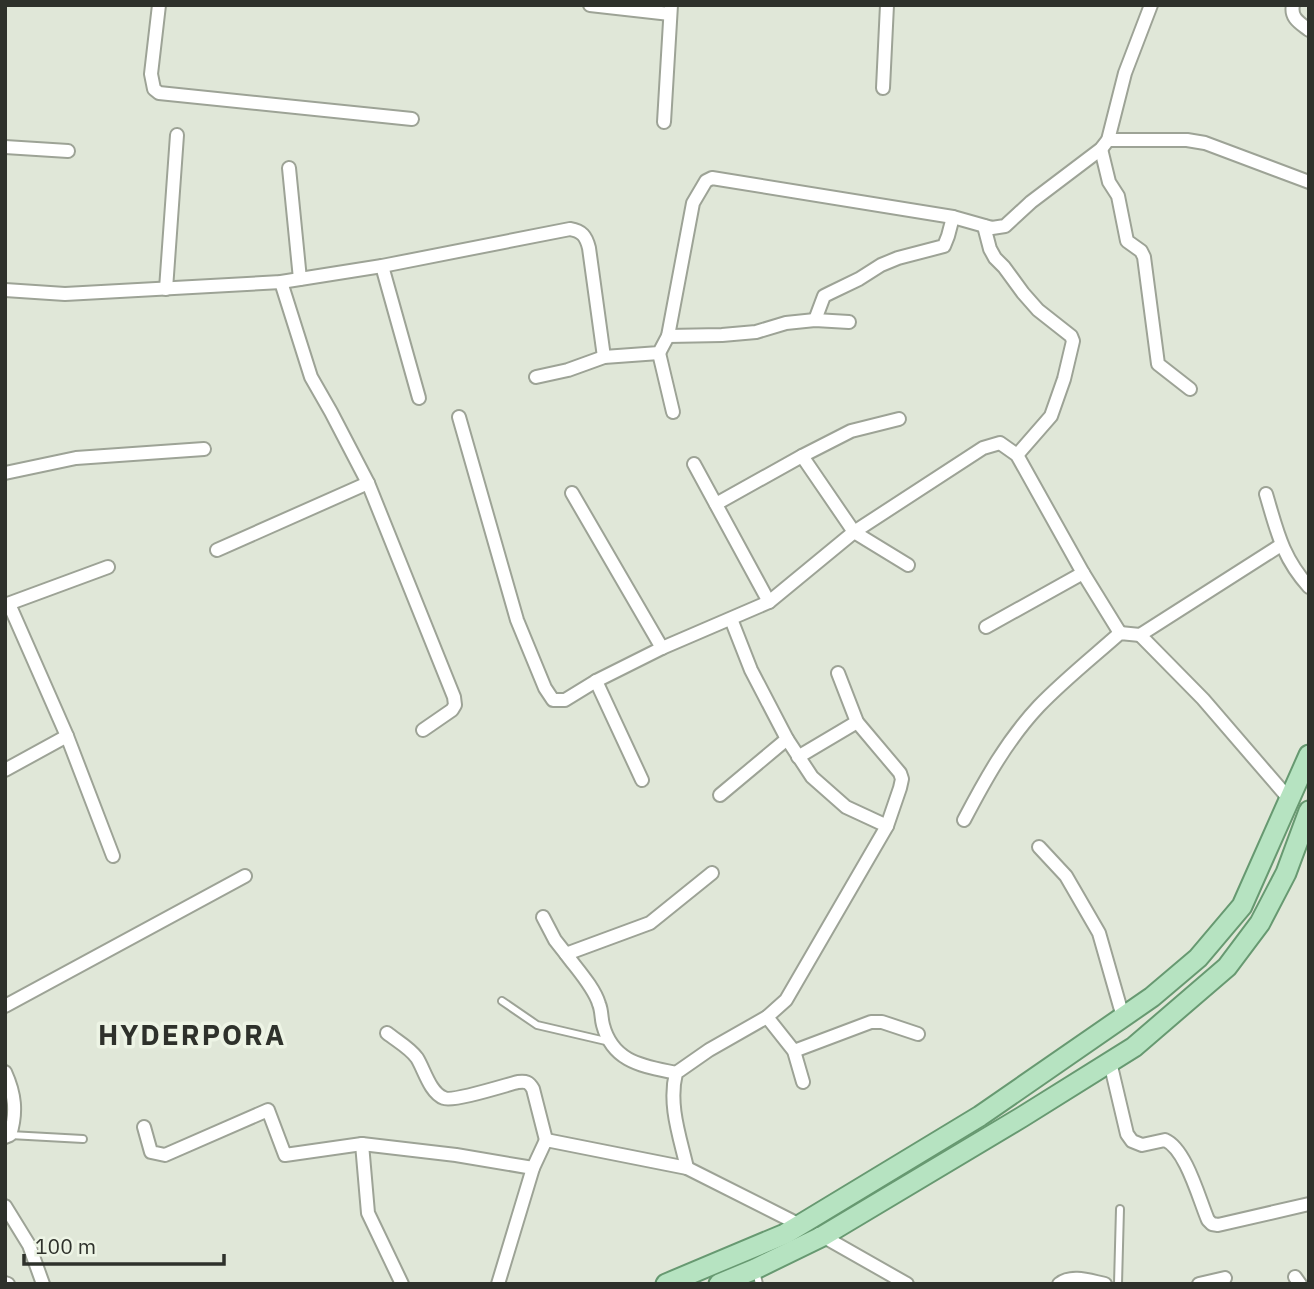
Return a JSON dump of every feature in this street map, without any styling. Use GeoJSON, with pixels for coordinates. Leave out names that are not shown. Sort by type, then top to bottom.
{"type":"FeatureCollection","features":[{"type":"Feature","properties":{"kind":"main road"},"geometry":{"type":"LineString","coordinates":[[666,1284],[785,1234],[980,1116],[1152,997],[1198,958],[1242,906],[1309,755]]}},
{"type":"Feature","properties":{"kind":"main road"},"geometry":{"type":"LineString","coordinates":[[719,1284],[757,1277],[1134,1047],[1227,967],[1260,923],[1286,873],[1308,819]]}},
{"type":"Feature","properties":{"kind":"street"},"geometry":{"type":"LineString","coordinates":[[159,5],[151,74],[154,89],[159,93],[412,119]]}},
{"type":"Feature","properties":{"kind":"street"},"geometry":{"type":"LineString","coordinates":[[590,5],[671,10],[664,122]]}},
{"type":"Feature","properties":{"kind":"street"},"geometry":{"type":"LineString","coordinates":[[883,88],[887,5]]}},
{"type":"Feature","properties":{"kind":"street"},"geometry":{"type":"LineString","coordinates":[[1151,5],[1125,73],[1105,144],[1109,183],[1118,196],[1127,241],[1141,251],[1144,257],[1158,364],[1190,388]]}},
{"type":"Feature","properties":{"kind":"street"},"geometry":{"type":"LineString","coordinates":[[1293,5],[1292,14],[1295,19],[1309,30]]}},
{"type":"Feature","properties":{"kind":"street"},"geometry":{"type":"LineString","coordinates":[[166,289],[177,135]]}},
{"type":"Feature","properties":{"kind":"street"},"geometry":{"type":"LineString","coordinates":[[673,412],[659,353],[668,336],[693,203],[706,181],[712,178],[953,217],[992,228],[1004,226],[1105,144],[1187,140],[1205,143],[1309,182]]}},
{"type":"Feature","properties":{"kind":"street"},"geometry":{"type":"LineString","coordinates":[[5,147],[68,151]]}},
{"type":"Feature","properties":{"kind":"street"},"geometry":{"type":"LineString","coordinates":[[289,168],[300,279]]}},
{"type":"Feature","properties":{"kind":"street"},"geometry":{"type":"LineString","coordinates":[[815,320],[824,296],[890,262],[944,246],[953,217]]}},
{"type":"Feature","properties":{"kind":"street"},"geometry":{"type":"LineString","coordinates":[[984,226],[995,257],[1038,310],[1073,341],[1051,416],[1017,455]]}},
{"type":"Feature","properties":{"kind":"street"},"geometry":{"type":"LineString","coordinates":[[5,290],[65,294],[281,282],[382,266],[569,229],[586,237],[604,356]]}},
{"type":"Feature","properties":{"kind":"street"},"geometry":{"type":"LineString","coordinates":[[382,266],[419,398]]}},
{"type":"Feature","properties":{"kind":"street"},"geometry":{"type":"LineString","coordinates":[[281,282],[312,377],[368,483],[449,683],[455,705],[423,730]]}},
{"type":"Feature","properties":{"kind":"street"},"geometry":{"type":"LineString","coordinates":[[668,336],[756,332],[786,323],[815,320],[849,322]]}},
{"type":"Feature","properties":{"kind":"street"},"geometry":{"type":"LineString","coordinates":[[536,377],[568,370],[604,356],[659,353]]}},
{"type":"Feature","properties":{"kind":"street"},"geometry":{"type":"LineString","coordinates":[[459,417],[517,620],[549,695],[554,700],[565,700],[662,648],[769,602],[854,533],[983,448],[1000,443],[1017,455],[1120,633]]}},
{"type":"Feature","properties":{"kind":"street"},"geometry":{"type":"LineString","coordinates":[[716,505],[851,431],[899,419]]}},
{"type":"Feature","properties":{"kind":"street"},"geometry":{"type":"LineString","coordinates":[[5,473],[76,458],[204,449]]}},
{"type":"Feature","properties":{"kind":"street"},"geometry":{"type":"LineString","coordinates":[[803,456],[854,533],[908,565]]}},
{"type":"Feature","properties":{"kind":"street"},"geometry":{"type":"LineString","coordinates":[[694,464],[769,602]]}},
{"type":"Feature","properties":{"kind":"street"},"geometry":{"type":"LineString","coordinates":[[217,550],[368,483]]}},
{"type":"Feature","properties":{"kind":"street"},"geometry":{"type":"LineString","coordinates":[[572,493],[662,648]]}},
{"type":"Feature","properties":{"kind":"street"},"geometry":{"type":"LineString","coordinates":[[1266,494],[1281,545],[1292,566],[1309,587]]}},
{"type":"Feature","properties":{"kind":"street"},"geometry":{"type":"LineString","coordinates":[[964,821],[987,775],[1020,728],[1048,698],[1120,633],[1140,635],[1281,545]]}},
{"type":"Feature","properties":{"kind":"street"},"geometry":{"type":"LineString","coordinates":[[107,567],[7,604],[67,736],[113,856]]}},
{"type":"Feature","properties":{"kind":"street"},"geometry":{"type":"LineString","coordinates":[[986,627],[1083,573]]}},
{"type":"Feature","properties":{"kind":"street"},"geometry":{"type":"LineString","coordinates":[[731,619],[751,670],[787,739],[812,777],[836,800],[887,826]]}},
{"type":"Feature","properties":{"kind":"street"},"geometry":{"type":"LineString","coordinates":[[1140,635],[1203,699],[1290,800]]}},
{"type":"Feature","properties":{"kind":"street"},"geometry":{"type":"LineString","coordinates":[[687,1168],[673,1106],[672,1088],[676,1073],[709,1050],[767,1017],[786,1000],[887,826],[900,788],[900,773],[857,722],[838,673]]}},
{"type":"Feature","properties":{"kind":"street"},"geometry":{"type":"LineString","coordinates":[[596,681],[642,780]]}},
{"type":"Feature","properties":{"kind":"street"},"geometry":{"type":"LineString","coordinates":[[798,757],[857,722]]}},
{"type":"Feature","properties":{"kind":"street"},"geometry":{"type":"LineString","coordinates":[[5,770],[67,736]]}},
{"type":"Feature","properties":{"kind":"street"},"geometry":{"type":"LineString","coordinates":[[720,795],[787,739]]}},
{"type":"Feature","properties":{"kind":"street"},"geometry":{"type":"LineString","coordinates":[[1039,847],[1066,876],[1099,933],[1123,1017]]}},
{"type":"Feature","properties":{"kind":"street"},"geometry":{"type":"LineString","coordinates":[[566,954],[650,923],[712,873]]}},
{"type":"Feature","properties":{"kind":"street"},"geometry":{"type":"LineString","coordinates":[[5,1006],[245,876]]}},
{"type":"Feature","properties":{"kind":"street"},"geometry":{"type":"LineString","coordinates":[[543,917],[555,940],[595,995],[610,1042],[628,1060],[676,1073]]}},
{"type":"Feature","properties":{"kind":"street"},"geometry":{"type":"LineString","coordinates":[[767,1017],[794,1051],[803,1082]]}},
{"type":"Feature","properties":{"kind":"street"},"geometry":{"type":"LineString","coordinates":[[794,1051],[870,1022],[882,1022],[918,1034]]}},
{"type":"Feature","properties":{"kind":"street"},"geometry":{"type":"LineString","coordinates":[[387,1034],[416,1058],[424,1074],[443,1098],[470,1095],[525,1081],[533,1088],[546,1140],[533,1168],[498,1284]]}},
{"type":"Feature","properties":{"kind":"street"},"geometry":{"type":"LineString","coordinates":[[1110,1062],[1127,1134],[1136,1144],[1165,1140],[1175,1147],[1212,1224],[1218,1225],[1309,1204]]}},
{"type":"Feature","properties":{"kind":"street"},"geometry":{"type":"LineString","coordinates":[[5,1072],[12,1092],[15,1119],[7,1136]]}},
{"type":"Feature","properties":{"kind":"street"},"geometry":{"type":"LineString","coordinates":[[144,1127],[151,1152],[165,1155],[268,1110],[285,1155],[362,1144],[456,1154],[533,1168]]}},
{"type":"Feature","properties":{"kind":"street"},"geometry":{"type":"LineString","coordinates":[[546,1140],[687,1168],[823,1236],[907,1284]]}},
{"type":"Feature","properties":{"kind":"street"},"geometry":{"type":"LineString","coordinates":[[362,1144],[368,1213],[402,1284]]}},
{"type":"Feature","properties":{"kind":"street"},"geometry":{"type":"LineString","coordinates":[[5,1206],[29,1245],[43,1284]]}},
{"type":"Feature","properties":{"kind":"street"},"geometry":{"type":"LineString","coordinates":[[1059,1284],[1075,1278],[1105,1284]]}},
{"type":"Feature","properties":{"kind":"street"},"geometry":{"type":"LineString","coordinates":[[1199,1284],[1225,1278]]}},
{"type":"Feature","properties":{"kind":"lane"},"geometry":{"type":"LineString","coordinates":[[502,1001],[537,1026],[610,1042]]}},
{"type":"Feature","properties":{"kind":"lane"},"geometry":{"type":"LineString","coordinates":[[7,1136],[83,1139]]}},
{"type":"Feature","properties":{"kind":"lane"},"geometry":{"type":"LineString","coordinates":[[1118,1284],[1121,1209]]}},
{"type":"Feature","properties":{"kind":"district","name":"HYDERPORA"},"geometry":{"type":"Point","coordinates":[192,1035]}}]}
